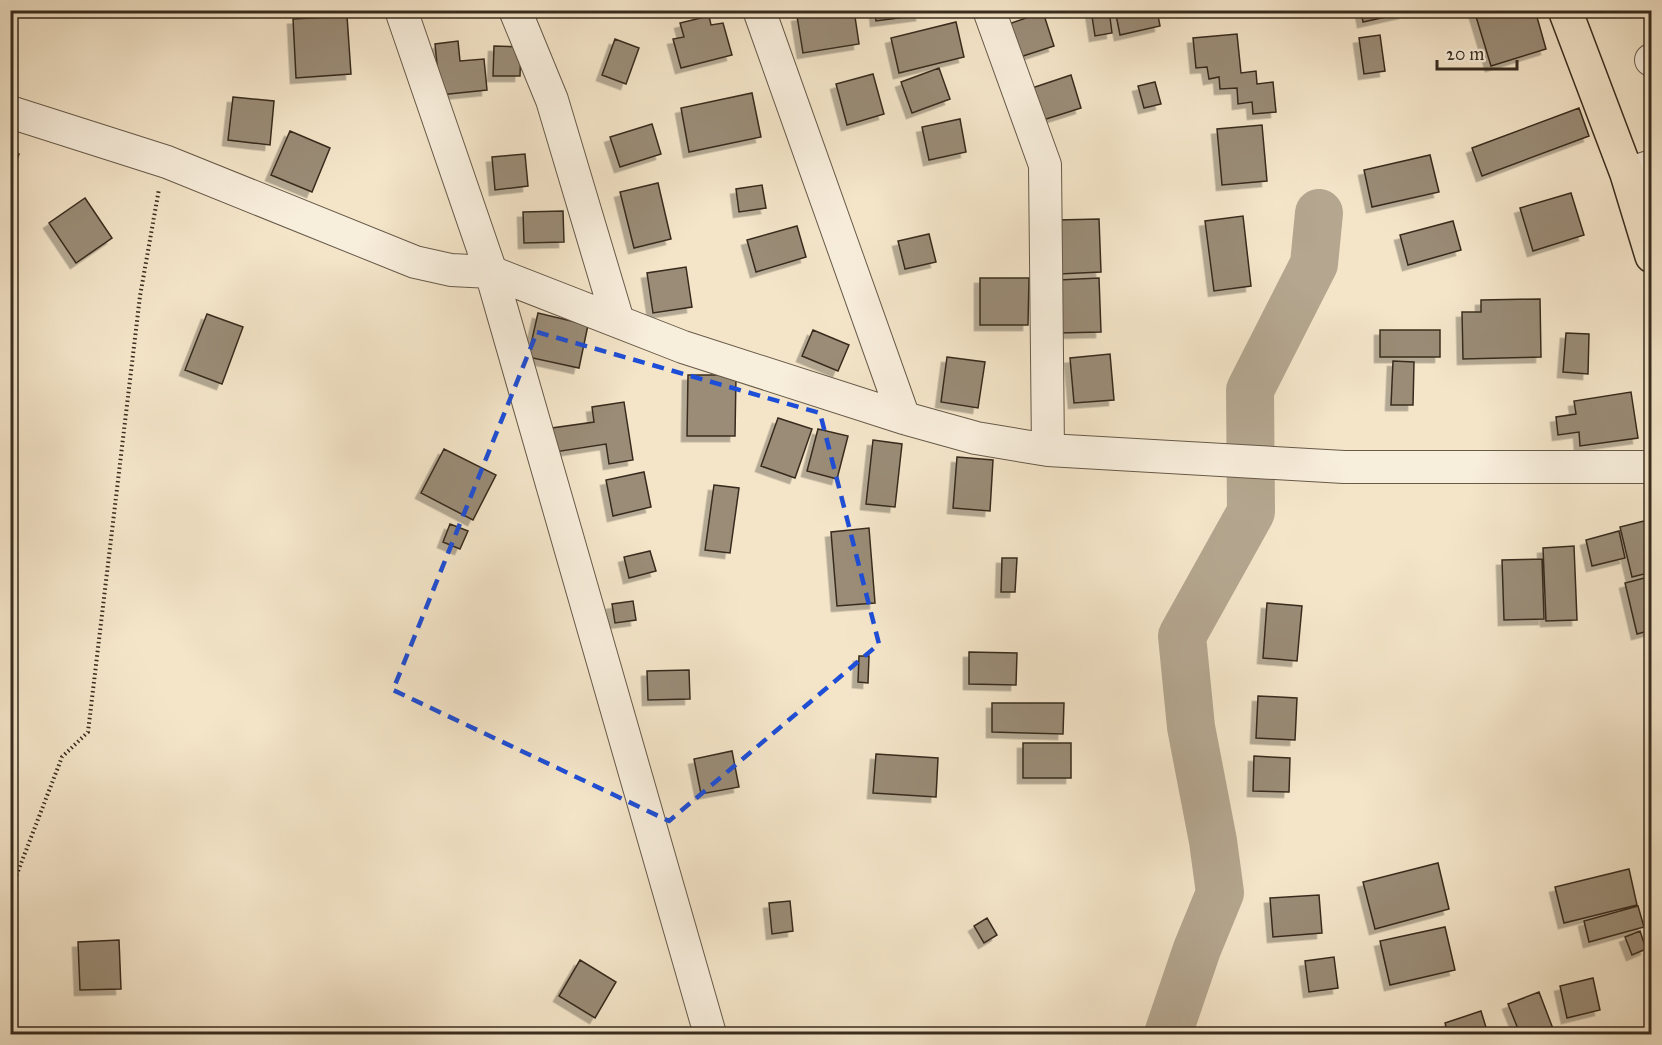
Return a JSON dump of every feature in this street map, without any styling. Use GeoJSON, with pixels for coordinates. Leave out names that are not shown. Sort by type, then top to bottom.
{"type":"FeatureCollection","features":[{"type":"Feature","properties":{"kind":"highway"},"geometry":{"type":"LineString","coordinates":[[1565,10],[1640,170],[1652,256]]}},
{"type":"Feature","properties":{"kind":"street"},"geometry":{"type":"LineString","coordinates":[[401,10],[491,272],[710,1035]]}},
{"type":"Feature","properties":{"kind":"street"},"geometry":{"type":"LineString","coordinates":[[515,10],[552,100],[618,321]]}},
{"type":"Feature","properties":{"kind":"street"},"geometry":{"type":"LineString","coordinates":[[759,10],[904,418]]}},
{"type":"Feature","properties":{"kind":"street"},"geometry":{"type":"LineString","coordinates":[[989,10],[1044,165],[1048,450]]}},
{"type":"Feature","properties":{"kind":"street"},"geometry":{"type":"LineString","coordinates":[[10,112],[167,162],[415,262],[451,270],[491,272],[683,347],[904,418],[976,438],[1048,450],[1344,467],[1652,467]]}},
{"type":"Feature","properties":{"kind":"path"},"geometry":{"type":"LineString","coordinates":[[10,892],[62,757],[88,732],[140,296],[161,181],[167,162]]}},
{"type":"Feature","properties":{"kind":"highlighted area"},"geometry":{"type":"Polygon","coordinates":[[[537,332],[820,413],[879,644],[669,821],[393,690],[537,332]]]}},
{"type":"Feature","properties":{"kind":"building"},"geometry":{"type":"Polygon","coordinates":[[[833,10],[854,10],[859,44],[803,53],[797,16],[833,10]]]}},
{"type":"Feature","properties":{"kind":"building"},"geometry":{"type":"Polygon","coordinates":[[[875,10],[920,10],[921,15],[876,21],[875,10]]]}},
{"type":"Feature","properties":{"kind":"building"},"geometry":{"type":"Polygon","coordinates":[[[1091,10],[1109,10],[1112,33],[1095,36],[1091,10]]]}},
{"type":"Feature","properties":{"kind":"building"},"geometry":{"type":"Polygon","coordinates":[[[1115,10],[1157,10],[1160,26],[1120,35],[1115,10]]]}},
{"type":"Feature","properties":{"kind":"building"},"geometry":{"type":"Polygon","coordinates":[[[1361,10],[1403,10],[1404,13],[1363,22],[1361,10]]]}},
{"type":"Feature","properties":{"kind":"building"},"geometry":{"type":"Polygon","coordinates":[[[1474,10],[1535,10],[1546,49],[1491,66],[1474,10]]]}},
{"type":"Feature","properties":{"kind":"building"},"geometry":{"type":"Polygon","coordinates":[[[1043,12],[1054,46],[1017,58],[1006,25],[1043,12]]]}},
{"type":"Feature","properties":{"kind":"building"},"geometry":{"type":"Polygon","coordinates":[[[347,16],[351,74],[296,78],[293,19],[347,16]]]}},
{"type":"Feature","properties":{"kind":"building"},"geometry":{"type":"Polygon","coordinates":[[[709,16],[711,25],[723,23],[732,55],[681,68],[673,39],[684,37],[680,23],[709,16]]]}},
{"type":"Feature","properties":{"kind":"building"},"geometry":{"type":"Polygon","coordinates":[[[956,22],[964,57],[899,73],[891,38],[956,22]]]}},
{"type":"Feature","properties":{"kind":"building"},"geometry":{"type":"Polygon","coordinates":[[[1237,34],[1241,73],[1256,71],[1257,84],[1273,82],[1276,112],[1253,114],[1252,102],[1238,104],[1237,88],[1220,89],[1219,77],[1209,79],[1207,67],[1196,68],[1193,38],[1237,34]]]}},
{"type":"Feature","properties":{"kind":"building"},"geometry":{"type":"Polygon","coordinates":[[[1380,35],[1385,71],[1364,74],[1359,38],[1380,35]]]}},
{"type":"Feature","properties":{"kind":"building"},"geometry":{"type":"Polygon","coordinates":[[[615,39],[639,48],[626,84],[602,75],[615,39]]]}},
{"type":"Feature","properties":{"kind":"building"},"geometry":{"type":"Polygon","coordinates":[[[458,41],[460,61],[484,59],[487,90],[440,95],[435,44],[458,41]]]}},
{"type":"Feature","properties":{"kind":"building"},"geometry":{"type":"Polygon","coordinates":[[[494,46],[521,47],[520,76],[493,76],[494,46]]]}},
{"type":"Feature","properties":{"kind":"building"},"geometry":{"type":"Polygon","coordinates":[[[939,68],[950,99],[912,113],[901,82],[939,68]]]}},
{"type":"Feature","properties":{"kind":"building"},"geometry":{"type":"Polygon","coordinates":[[[873,74],[884,114],[847,125],[836,84],[873,74]]]}},
{"type":"Feature","properties":{"kind":"building"},"geometry":{"type":"Polygon","coordinates":[[[1071,75],[1081,108],[1043,120],[1032,88],[1071,75]]]}},
{"type":"Feature","properties":{"kind":"building"},"geometry":{"type":"Polygon","coordinates":[[[1155,82],[1161,104],[1144,108],[1138,86],[1155,82]]]}},
{"type":"Feature","properties":{"kind":"building"},"geometry":{"type":"Polygon","coordinates":[[[752,93],[761,137],[689,152],[681,108],[752,93]]]}},
{"type":"Feature","properties":{"kind":"building"},"geometry":{"type":"Polygon","coordinates":[[[233,97],[274,101],[270,145],[228,140],[233,97]]]}},
{"type":"Feature","properties":{"kind":"building"},"geometry":{"type":"Polygon","coordinates":[[[1579,108],[1589,136],[1482,176],[1472,148],[1579,108]]]}},
{"type":"Feature","properties":{"kind":"building"},"geometry":{"type":"Polygon","coordinates":[[[960,119],[966,152],[929,160],[922,127],[960,119]]]}},
{"type":"Feature","properties":{"kind":"building"},"geometry":{"type":"Polygon","coordinates":[[[652,124],[661,154],[620,167],[610,137],[652,124]]]}},
{"type":"Feature","properties":{"kind":"building"},"geometry":{"type":"Polygon","coordinates":[[[1262,125],[1267,181],[1222,185],[1217,129],[1262,125]]]}},
{"type":"Feature","properties":{"kind":"building"},"geometry":{"type":"Polygon","coordinates":[[[290,131],[330,148],[312,192],[271,175],[290,131]]]}},
{"type":"Feature","properties":{"kind":"building"},"geometry":{"type":"Polygon","coordinates":[[[10,151],[19,154],[10,180],[10,151]]]}},
{"type":"Feature","properties":{"kind":"building"},"geometry":{"type":"Polygon","coordinates":[[[525,154],[528,186],[495,190],[492,157],[525,154]]]}},
{"type":"Feature","properties":{"kind":"building"},"geometry":{"type":"Polygon","coordinates":[[[1430,155],[1439,192],[1372,207],[1364,170],[1430,155]]]}},
{"type":"Feature","properties":{"kind":"building"},"geometry":{"type":"Polygon","coordinates":[[[658,183],[671,239],[634,248],[620,192],[658,183]]]}},
{"type":"Feature","properties":{"kind":"building"},"geometry":{"type":"Polygon","coordinates":[[[762,185],[766,208],[739,212],[736,189],[762,185]]]}},
{"type":"Feature","properties":{"kind":"building"},"geometry":{"type":"Polygon","coordinates":[[[1571,193],[1584,235],[1533,251],[1520,208],[1571,193]]]}},
{"type":"Feature","properties":{"kind":"building"},"geometry":{"type":"Polygon","coordinates":[[[85,198],[112,238],[76,263],[49,223],[85,198]]]}},
{"type":"Feature","properties":{"kind":"building"},"geometry":{"type":"Polygon","coordinates":[[[563,211],[564,242],[524,243],[523,212],[563,211]]]}},
{"type":"Feature","properties":{"kind":"building"},"geometry":{"type":"Polygon","coordinates":[[[1243,216],[1251,286],[1214,291],[1205,221],[1243,216]]]}},
{"type":"Feature","properties":{"kind":"building"},"geometry":{"type":"Polygon","coordinates":[[[1099,219],[1101,272],[1059,274],[1057,220],[1099,219]]]}},
{"type":"Feature","properties":{"kind":"building"},"geometry":{"type":"Polygon","coordinates":[[[1453,221],[1461,250],[1408,265],[1400,235],[1453,221]]]}},
{"type":"Feature","properties":{"kind":"building"},"geometry":{"type":"Polygon","coordinates":[[[797,226],[806,257],[756,272],[747,240],[797,226]]]}},
{"type":"Feature","properties":{"kind":"building"},"geometry":{"type":"Polygon","coordinates":[[[929,234],[936,262],[905,269],[898,241],[929,234]]]}},
{"type":"Feature","properties":{"kind":"building"},"geometry":{"type":"Polygon","coordinates":[[[686,267],[692,307],[653,313],[647,273],[686,267]]]}},
{"type":"Feature","properties":{"kind":"building"},"geometry":{"type":"Polygon","coordinates":[[[980,278],[1029,278],[1028,325],[980,325],[980,278]]]}},
{"type":"Feature","properties":{"kind":"building"},"geometry":{"type":"Polygon","coordinates":[[[1099,278],[1101,332],[1059,333],[1058,280],[1099,278]]]}},
{"type":"Feature","properties":{"kind":"building"},"geometry":{"type":"Polygon","coordinates":[[[1540,299],[1541,357],[1463,359],[1462,312],[1481,312],[1481,300],[1540,299]]]}},
{"type":"Feature","properties":{"kind":"building"},"geometry":{"type":"Polygon","coordinates":[[[538,313],[588,325],[579,368],[528,357],[538,313]]]}},
{"type":"Feature","properties":{"kind":"building"},"geometry":{"type":"Polygon","coordinates":[[[207,314],[243,327],[222,384],[185,370],[207,314]]]}},
{"type":"Feature","properties":{"kind":"building"},"geometry":{"type":"Polygon","coordinates":[[[813,330],[849,345],[838,371],[802,356],[813,330]]]}},
{"type":"Feature","properties":{"kind":"building"},"geometry":{"type":"Polygon","coordinates":[[[1380,330],[1440,330],[1440,357],[1380,357],[1380,330]]]}},
{"type":"Feature","properties":{"kind":"building"},"geometry":{"type":"Polygon","coordinates":[[[1566,333],[1589,334],[1588,374],[1563,372],[1566,333]]]}},
{"type":"Feature","properties":{"kind":"building"},"geometry":{"type":"Polygon","coordinates":[[[1110,354],[1114,400],[1074,403],[1070,358],[1110,354]]]}},
{"type":"Feature","properties":{"kind":"building"},"geometry":{"type":"Polygon","coordinates":[[[947,357],[985,362],[978,408],[941,402],[947,357]]]}},
{"type":"Feature","properties":{"kind":"building"},"geometry":{"type":"Polygon","coordinates":[[[1393,361],[1414,362],[1413,405],[1391,405],[1393,361]]]}},
{"type":"Feature","properties":{"kind":"building"},"geometry":{"type":"Polygon","coordinates":[[[688,375],[736,375],[735,436],[687,436],[688,375]]]}},
{"type":"Feature","properties":{"kind":"building"},"geometry":{"type":"Polygon","coordinates":[[[1631,392],[1638,438],[1580,446],[1579,432],[1558,435],[1556,417],[1576,414],[1574,401],[1631,392]]]}},
{"type":"Feature","properties":{"kind":"building"},"geometry":{"type":"Polygon","coordinates":[[[624,402],[633,460],[609,464],[606,444],[555,452],[552,428],[594,422],[592,407],[624,402]]]}},
{"type":"Feature","properties":{"kind":"building"},"geometry":{"type":"Polygon","coordinates":[[[778,418],[812,429],[795,478],[761,466],[778,418]]]}},
{"type":"Feature","properties":{"kind":"building"},"geometry":{"type":"Polygon","coordinates":[[[818,429],[848,436],[837,479],[807,471],[818,429]]]}},
{"type":"Feature","properties":{"kind":"building"},"geometry":{"type":"Polygon","coordinates":[[[873,440],[902,444],[895,507],[866,504],[873,440]]]}},
{"type":"Feature","properties":{"kind":"building"},"geometry":{"type":"Polygon","coordinates":[[[444,449],[496,475],[473,520],[421,493],[444,449]]]}},
{"type":"Feature","properties":{"kind":"building"},"geometry":{"type":"Polygon","coordinates":[[[957,457],[993,460],[990,511],[953,508],[957,457]]]}},
{"type":"Feature","properties":{"kind":"building"},"geometry":{"type":"Polygon","coordinates":[[[644,472],[651,507],[613,516],[606,480],[644,472]]]}},
{"type":"Feature","properties":{"kind":"building"},"geometry":{"type":"Polygon","coordinates":[[[714,485],[739,488],[730,553],[705,550],[714,485]]]}},
{"type":"Feature","properties":{"kind":"building"},"geometry":{"type":"Polygon","coordinates":[[[1652,519],[1652,572],[1632,577],[1620,527],[1652,519]]]}},
{"type":"Feature","properties":{"kind":"building"},"geometry":{"type":"Polygon","coordinates":[[[450,524],[468,531],[460,549],[443,542],[450,524]]]}},
{"type":"Feature","properties":{"kind":"building"},"geometry":{"type":"Polygon","coordinates":[[[869,528],[875,603],[837,606],[831,532],[869,528]]]}},
{"type":"Feature","properties":{"kind":"building"},"geometry":{"type":"Polygon","coordinates":[[[1619,531],[1625,558],[1592,566],[1586,540],[1619,531]]]}},
{"type":"Feature","properties":{"kind":"building"},"geometry":{"type":"Polygon","coordinates":[[[1574,546],[1577,620],[1546,621],[1543,548],[1574,546]]]}},
{"type":"Feature","properties":{"kind":"building"},"geometry":{"type":"Polygon","coordinates":[[[650,551],[656,571],[629,578],[624,557],[650,551]]]}},
{"type":"Feature","properties":{"kind":"building"},"geometry":{"type":"Polygon","coordinates":[[[1002,558],[1017,558],[1015,592],[1001,592],[1002,558]]]}},
{"type":"Feature","properties":{"kind":"building"},"geometry":{"type":"Polygon","coordinates":[[[1542,559],[1544,619],[1504,620],[1502,560],[1542,559]]]}},
{"type":"Feature","properties":{"kind":"building"},"geometry":{"type":"Polygon","coordinates":[[[1652,576],[1652,630],[1637,634],[1625,583],[1652,576]]]}},
{"type":"Feature","properties":{"kind":"building"},"geometry":{"type":"Polygon","coordinates":[[[633,601],[636,620],[615,623],[612,604],[633,601]]]}},
{"type":"Feature","properties":{"kind":"building"},"geometry":{"type":"Polygon","coordinates":[[[1267,603],[1302,606],[1297,661],[1263,658],[1267,603]]]}},
{"type":"Feature","properties":{"kind":"building"},"geometry":{"type":"Polygon","coordinates":[[[969,652],[1017,653],[1016,685],[969,684],[969,652]]]}},
{"type":"Feature","properties":{"kind":"building"},"geometry":{"type":"Polygon","coordinates":[[[859,656],[869,656],[868,683],[858,682],[859,656]]]}},
{"type":"Feature","properties":{"kind":"building"},"geometry":{"type":"Polygon","coordinates":[[[689,670],[690,699],[648,700],[647,671],[689,670]]]}},
{"type":"Feature","properties":{"kind":"building"},"geometry":{"type":"Polygon","coordinates":[[[1258,696],[1297,698],[1295,740],[1256,738],[1258,696]]]}},
{"type":"Feature","properties":{"kind":"building"},"geometry":{"type":"Polygon","coordinates":[[[992,703],[1064,703],[1063,734],[992,732],[992,703]]]}},
{"type":"Feature","properties":{"kind":"building"},"geometry":{"type":"Polygon","coordinates":[[[1023,743],[1071,743],[1071,778],[1023,778],[1023,743]]]}},
{"type":"Feature","properties":{"kind":"building"},"geometry":{"type":"Polygon","coordinates":[[[732,751],[739,787],[701,794],[694,759],[732,751]]]}},
{"type":"Feature","properties":{"kind":"building"},"geometry":{"type":"Polygon","coordinates":[[[876,754],[938,758],[936,797],[873,793],[876,754]]]}},
{"type":"Feature","properties":{"kind":"building"},"geometry":{"type":"Polygon","coordinates":[[[1254,756],[1290,758],[1289,792],[1253,791],[1254,756]]]}},
{"type":"Feature","properties":{"kind":"building"},"geometry":{"type":"Polygon","coordinates":[[[1438,863],[1449,909],[1375,929],[1363,882],[1438,863]]]}},
{"type":"Feature","properties":{"kind":"building"},"geometry":{"type":"Polygon","coordinates":[[[1629,869],[1637,905],[1564,923],[1555,887],[1629,869]]]}},
{"type":"Feature","properties":{"kind":"building"},"geometry":{"type":"Polygon","coordinates":[[[1319,895],[1322,933],[1273,937],[1270,898],[1319,895]]]}},
{"type":"Feature","properties":{"kind":"building"},"geometry":{"type":"Polygon","coordinates":[[[790,901],[793,931],[772,934],[769,903],[790,901]]]}},
{"type":"Feature","properties":{"kind":"building"},"geometry":{"type":"Polygon","coordinates":[[[1638,906],[1644,927],[1589,942],[1584,921],[1638,906]]]}},
{"type":"Feature","properties":{"kind":"building"},"geometry":{"type":"Polygon","coordinates":[[[987,918],[997,935],[984,943],[974,926],[987,918]]]}},
{"type":"Feature","properties":{"kind":"building"},"geometry":{"type":"Polygon","coordinates":[[[1445,927],[1455,970],[1390,985],[1380,941],[1445,927]]]}},
{"type":"Feature","properties":{"kind":"building"},"geometry":{"type":"Polygon","coordinates":[[[1640,931],[1646,949],[1632,955],[1625,937],[1640,931]]]}},
{"type":"Feature","properties":{"kind":"building"},"geometry":{"type":"Polygon","coordinates":[[[119,940],[121,989],[80,990],[78,942],[119,940]]]}},
{"type":"Feature","properties":{"kind":"building"},"geometry":{"type":"Polygon","coordinates":[[[1334,957],[1338,988],[1309,992],[1305,961],[1334,957]]]}},
{"type":"Feature","properties":{"kind":"building"},"geometry":{"type":"Polygon","coordinates":[[[580,960],[616,982],[595,1018],[559,996],[580,960]]]}},
{"type":"Feature","properties":{"kind":"building"},"geometry":{"type":"Polygon","coordinates":[[[1593,978],[1600,1010],[1567,1018],[1560,986],[1593,978]]]}},
{"type":"Feature","properties":{"kind":"building"},"geometry":{"type":"Polygon","coordinates":[[[1539,992],[1555,1034],[1520,1034],[1508,1004],[1539,992]]]}},
{"type":"Feature","properties":{"kind":"building"},"geometry":{"type":"Polygon","coordinates":[[[1481,1011],[1488,1034],[1448,1034],[1445,1023],[1481,1011]]]}},
{"type":"Feature","properties":{"kind":"waterway"},"geometry":{"type":"LineString","coordinates":[[1168,1034],[1197,949],[1220,893],[1213,841],[1191,727],[1182,636],[1251,512],[1250,390],[1314,264],[1319,213]]}}]}
